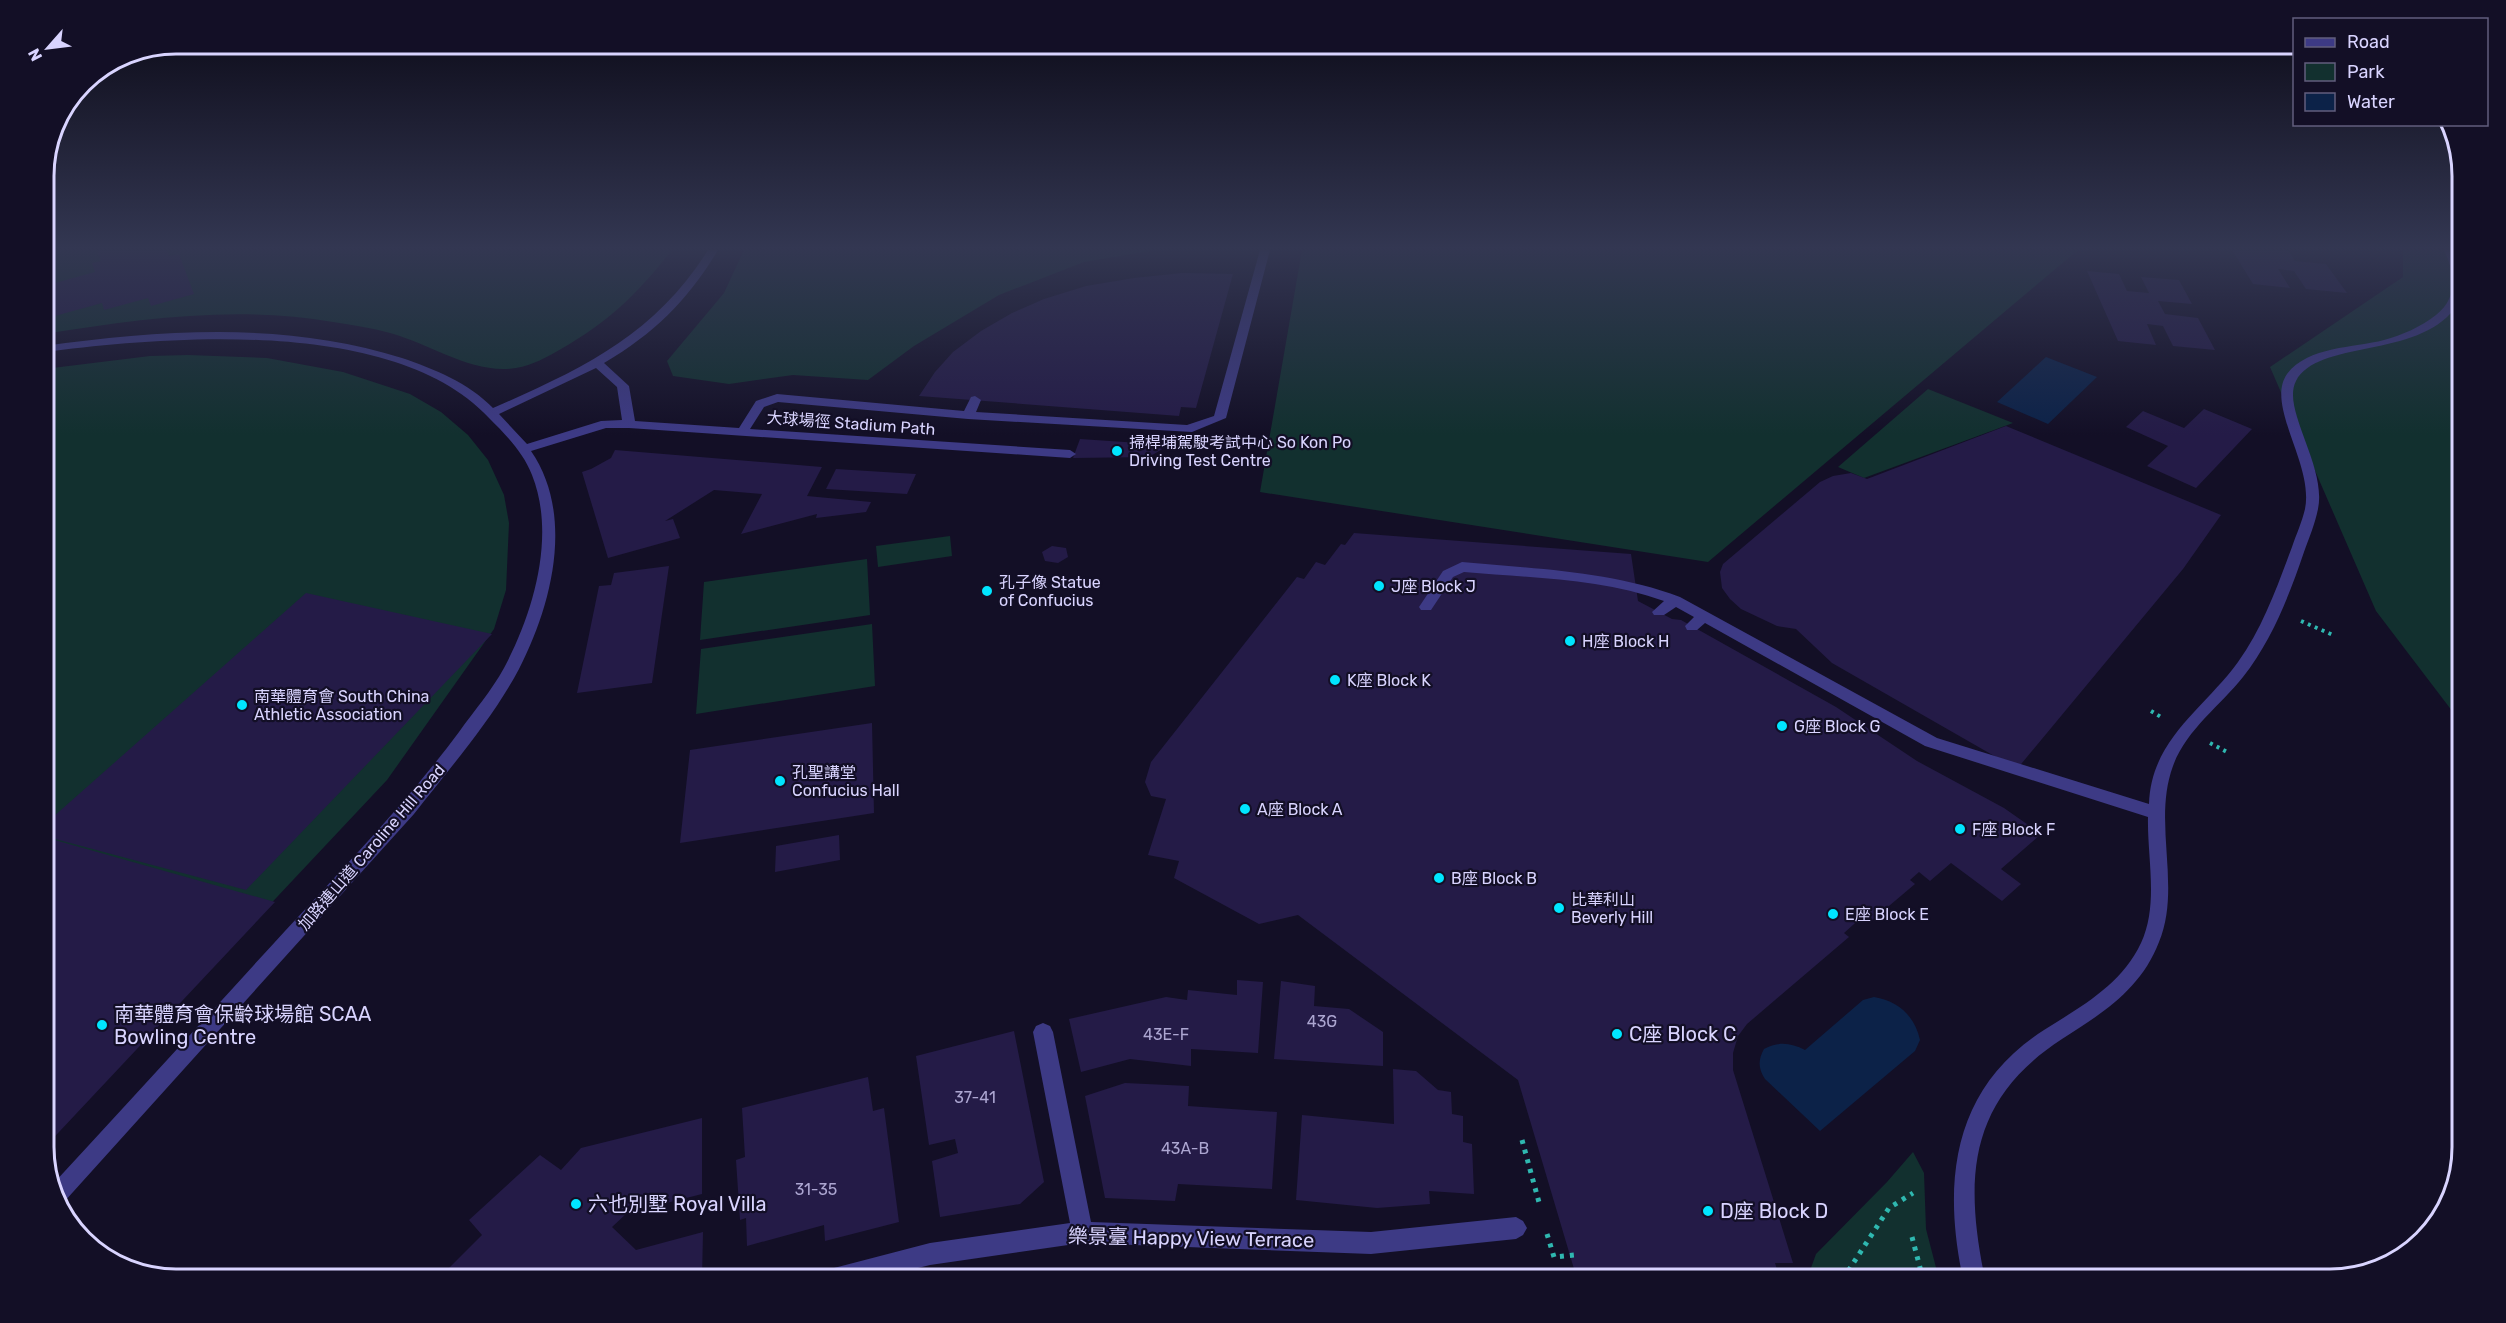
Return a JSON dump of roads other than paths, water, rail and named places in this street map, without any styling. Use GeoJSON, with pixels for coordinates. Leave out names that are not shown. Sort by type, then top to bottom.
{"type":"FeatureCollection","features":[{"type":"Feature","properties":{"kind":"street"},"geometry":{"type":"LineString","coordinates":[[492,413],[598,363],[667,312]]}},
{"type":"Feature","properties":{"kind":"street"},"geometry":{"type":"LineString","coordinates":[[742,432],[760,404],[777,398],[968,415],[1188,429],[1220,418],[1248,312]]}},
{"type":"Feature","properties":{"kind":"street"},"geometry":{"type":"LineString","coordinates":[[1971,1269],[1966,1249],[1961,1189],[1971,1135],[1983,1107],[1995,1085],[2013,1066],[2035,1047],[2087,1015],[2105,1001],[2139,964],[2151,944],[2160,905],[2157,813],[2162,775],[2175,744],[2185,729],[2226,686],[2256,649],[2282,599],[2308,520],[2313,495],[2306,454],[2287,407],[2286,391],[2289,383],[2300,369],[2317,358],[2402,338],[2442,317],[2447,312]]}},
{"type":"Feature","properties":{"kind":"street","name":"加路連山道 Caroline Hill Road"},"geometry":{"type":"LineString","coordinates":[[54,348],[112,340],[189,335],[234,335],[313,342],[352,349],[424,370],[470,394],[492,413],[525,449],[540,477],[546,504],[548,559],[535,609],[514,665],[456,749],[408,809],[62,1190]]}},
{"type":"Feature","properties":{"kind":"street"},"geometry":{"type":"LineString","coordinates":[[598,363],[623,386],[629,424]]}},
{"type":"Feature","properties":{"kind":"street"},"geometry":{"type":"LineString","coordinates":[[968,415],[975,400]]}},
{"type":"Feature","properties":{"kind":"street","name":"大球場徑 Stadium Path"},"geometry":{"type":"LineString","coordinates":[[525,449],[605,424],[629,424],[1070,454]]}},
{"type":"Feature","properties":{"kind":"street"},"geometry":{"type":"LineString","coordinates":[[1426,607],[1448,574],[1462,567],[1636,586],[1651,590],[1675,600],[1698,621],[1931,742],[2157,813]]}},
{"type":"Feature","properties":{"kind":"street"},"geometry":{"type":"LineString","coordinates":[[1659,612],[1675,600]]}},
{"type":"Feature","properties":{"kind":"street"},"geometry":{"type":"LineString","coordinates":[[1043,1032],[1082,1232]]}},
{"type":"Feature","properties":{"kind":"street","name":"樂景臺 Happy View Terrace"},"geometry":{"type":"LineString","coordinates":[[875,1269],[930,1254],[1082,1232],[1371,1243],[1516,1228]]}},
{"type":"Feature","properties":{"kind":"water"},"geometry":{"type":"Polygon","coordinates":[[[2046,357],[2097,377],[2048,424],[1997,402],[2046,357]]]}},
{"type":"Feature","properties":{"kind":"water"},"geometry":{"type":"Polygon","coordinates":[[[1874,997],[1891,1002],[1904,1011],[1918,1031],[1920,1040],[1915,1051],[1820,1131],[1765,1079],[1760,1068],[1762,1053],[1769,1046],[1780,1044],[1790,1044],[1805,1050],[1863,1000],[1874,997]]]}},
{"type":"Feature","properties":{"kind":"place","name":"掃桿埔駕駛考試中心 So Kon Po Driving Test Centre"},"geometry":{"type":"Point","coordinates":[1117,451]}},
{"type":"Feature","properties":{"kind":"place","name":"J座 Block J"},"geometry":{"type":"Point","coordinates":[1379,586]}},
{"type":"Feature","properties":{"kind":"place","name":"孔子像 Statue of Confucius"},"geometry":{"type":"Point","coordinates":[987,591]}},
{"type":"Feature","properties":{"kind":"place","name":"H座 Block H"},"geometry":{"type":"Point","coordinates":[1570,641]}},
{"type":"Feature","properties":{"kind":"place","name":"K座 Block K"},"geometry":{"type":"Point","coordinates":[1335,680]}},
{"type":"Feature","properties":{"kind":"place","name":"南華體育會 South China Athletic Association"},"geometry":{"type":"Point","coordinates":[242,705]}},
{"type":"Feature","properties":{"kind":"place","name":"G座 Block G"},"geometry":{"type":"Point","coordinates":[1782,726]}},
{"type":"Feature","properties":{"kind":"place","name":"孔聖講堂 Confucius Hall"},"geometry":{"type":"Point","coordinates":[780,781]}},
{"type":"Feature","properties":{"kind":"place","name":"A座 Block A"},"geometry":{"type":"Point","coordinates":[1245,809]}},
{"type":"Feature","properties":{"kind":"place","name":"F座 Block F"},"geometry":{"type":"Point","coordinates":[1960,829]}},
{"type":"Feature","properties":{"kind":"place","name":"B座 Block B"},"geometry":{"type":"Point","coordinates":[1439,878]}},
{"type":"Feature","properties":{"kind":"place","name":"比華利山 Beverly Hill"},"geometry":{"type":"Point","coordinates":[1559,908]}},
{"type":"Feature","properties":{"kind":"place","name":"E座 Block E"},"geometry":{"type":"Point","coordinates":[1833,914]}},
{"type":"Feature","properties":{"kind":"place","name":"南華體育會保齡球場館 SCAA Bowling Centre"},"geometry":{"type":"Point","coordinates":[102,1025]}},
{"type":"Feature","properties":{"kind":"place","name":"C座 Block C"},"geometry":{"type":"Point","coordinates":[1617,1034]}},
{"type":"Feature","properties":{"kind":"place","name":"六也別墅 Royal Villa"},"geometry":{"type":"Point","coordinates":[576,1204]}},
{"type":"Feature","properties":{"kind":"place","name":"D座 Block D"},"geometry":{"type":"Point","coordinates":[1708,1211]}}]}
